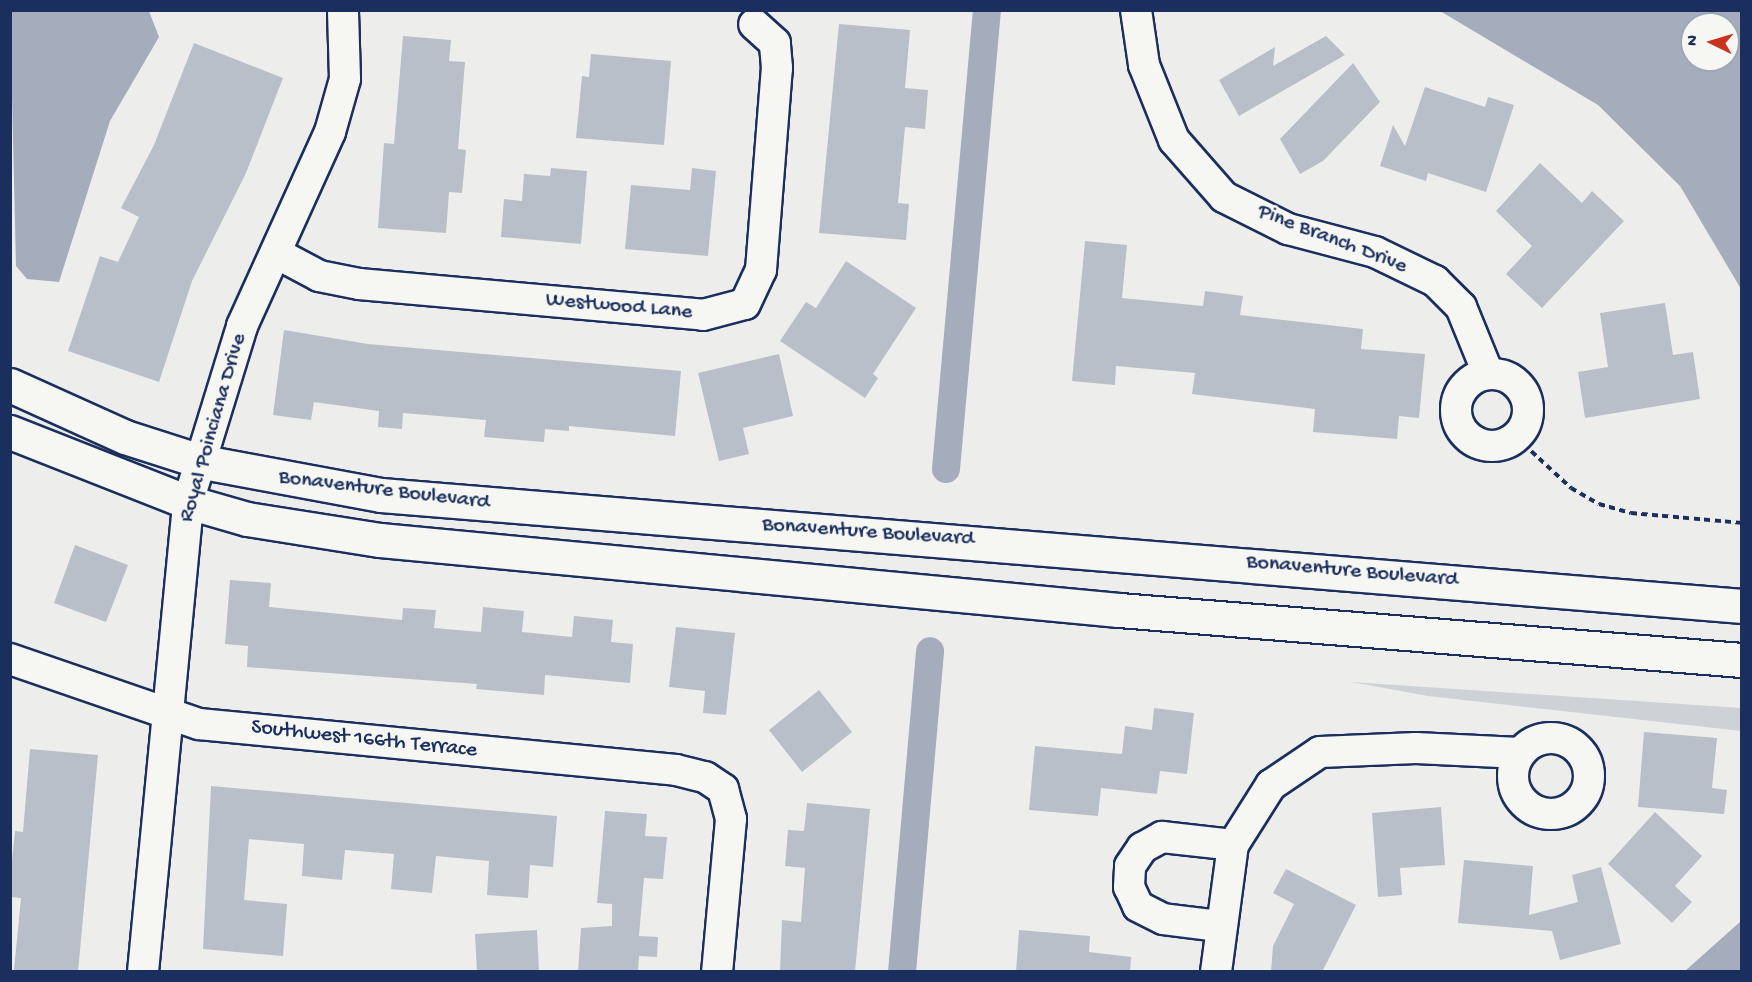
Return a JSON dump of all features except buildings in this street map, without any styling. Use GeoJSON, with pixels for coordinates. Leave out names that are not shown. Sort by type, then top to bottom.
{"type":"FeatureCollection","features":[{"type":"Feature","properties":{"kind":"main road","name":"Bonaventure Boulevard"},"geometry":{"type":"LineString","coordinates":[[10,385],[125,437],[203,462],[381,495],[1742,606]]}},
{"type":"Feature","properties":{"kind":"main road","name":"Bonaventure Boulevard"},"geometry":{"type":"LineString","coordinates":[[10,432],[188,502],[247,519],[380,540],[1108,609],[1742,660]]}},
{"type":"Feature","properties":{"kind":"street","name":"Royal Poinciana Drive"},"geometry":{"type":"LineString","coordinates":[[143,972],[164,712],[188,502],[203,462],[242,326],[330,132],[345,79],[343,10]]}},
{"type":"Feature","properties":{"kind":"street","name":"Pine Branch Drive"},"geometry":{"type":"LineString","coordinates":[[1136,10],[1144,65],[1174,140],[1224,197],[1288,229],[1375,252],[1435,281],[1461,307],[1488,373]]}},
{"type":"Feature","properties":{"kind":"street","name":"Westwood Lane"},"geometry":{"type":"LineString","coordinates":[[276,253],[319,276],[359,284],[703,315],[745,304],[761,270],[777,68],[775,43],[754,24]]}},
{"type":"Feature","properties":{"kind":"street"},"geometry":{"type":"LineString","coordinates":[[1488,373],[1510,378],[1525,395],[1527,417],[1516,437],[1484,446],[1458,424],[1460,391],[1488,373]]}},
{"type":"Feature","properties":{"kind":"street","name":"Southwest 166th Terrace"},"geometry":{"type":"LineString","coordinates":[[10,659],[199,724],[676,770],[723,789],[731,819],[717,972]]}},
{"type":"Feature","properties":{"kind":"street"},"geometry":{"type":"LineString","coordinates":[[1216,972],[1219,926],[1233,844],[1271,785],[1320,752],[1416,748],[1520,753]]}},
{"type":"Feature","properties":{"kind":"street"},"geometry":{"type":"LineString","coordinates":[[1219,926],[1163,919],[1138,906],[1129,887],[1130,866],[1142,848],[1162,837],[1233,844]]}},
{"type":"Feature","properties":{"kind":"path"},"geometry":{"type":"LineString","coordinates":[[1516,437],[1571,488],[1599,504],[1631,513],[1742,523]]}},
{"type":"Feature","properties":{"kind":"shaded area"},"geometry":{"type":"Polygon","coordinates":[[[1351,682],[1741,708],[1741,731],[1428,696],[1351,682]]]}},
{"type":"Feature","properties":{"kind":"water"},"geometry":{"type":"Polygon","coordinates":[[[10,11],[149,11],[159,37],[110,121],[59,282],[27,279],[16,266],[10,11]]]}},
{"type":"Feature","properties":{"kind":"water"},"geometry":{"type":"Polygon","coordinates":[[[1440,11],[1741,11],[1741,289],[1680,186],[1598,105],[1440,11]]]}},
{"type":"Feature","properties":{"kind":"water"},"geometry":{"type":"Polygon","coordinates":[[[1741,921],[1741,971],[1685,971],[1741,921]]]}},
{"type":"Feature","properties":{"kind":"waterway"},"geometry":{"type":"LineString","coordinates":[[946,469],[987,10]]}},
{"type":"Feature","properties":{"kind":"waterway"},"geometry":{"type":"LineString","coordinates":[[902,972],[930,651]]}}]}
